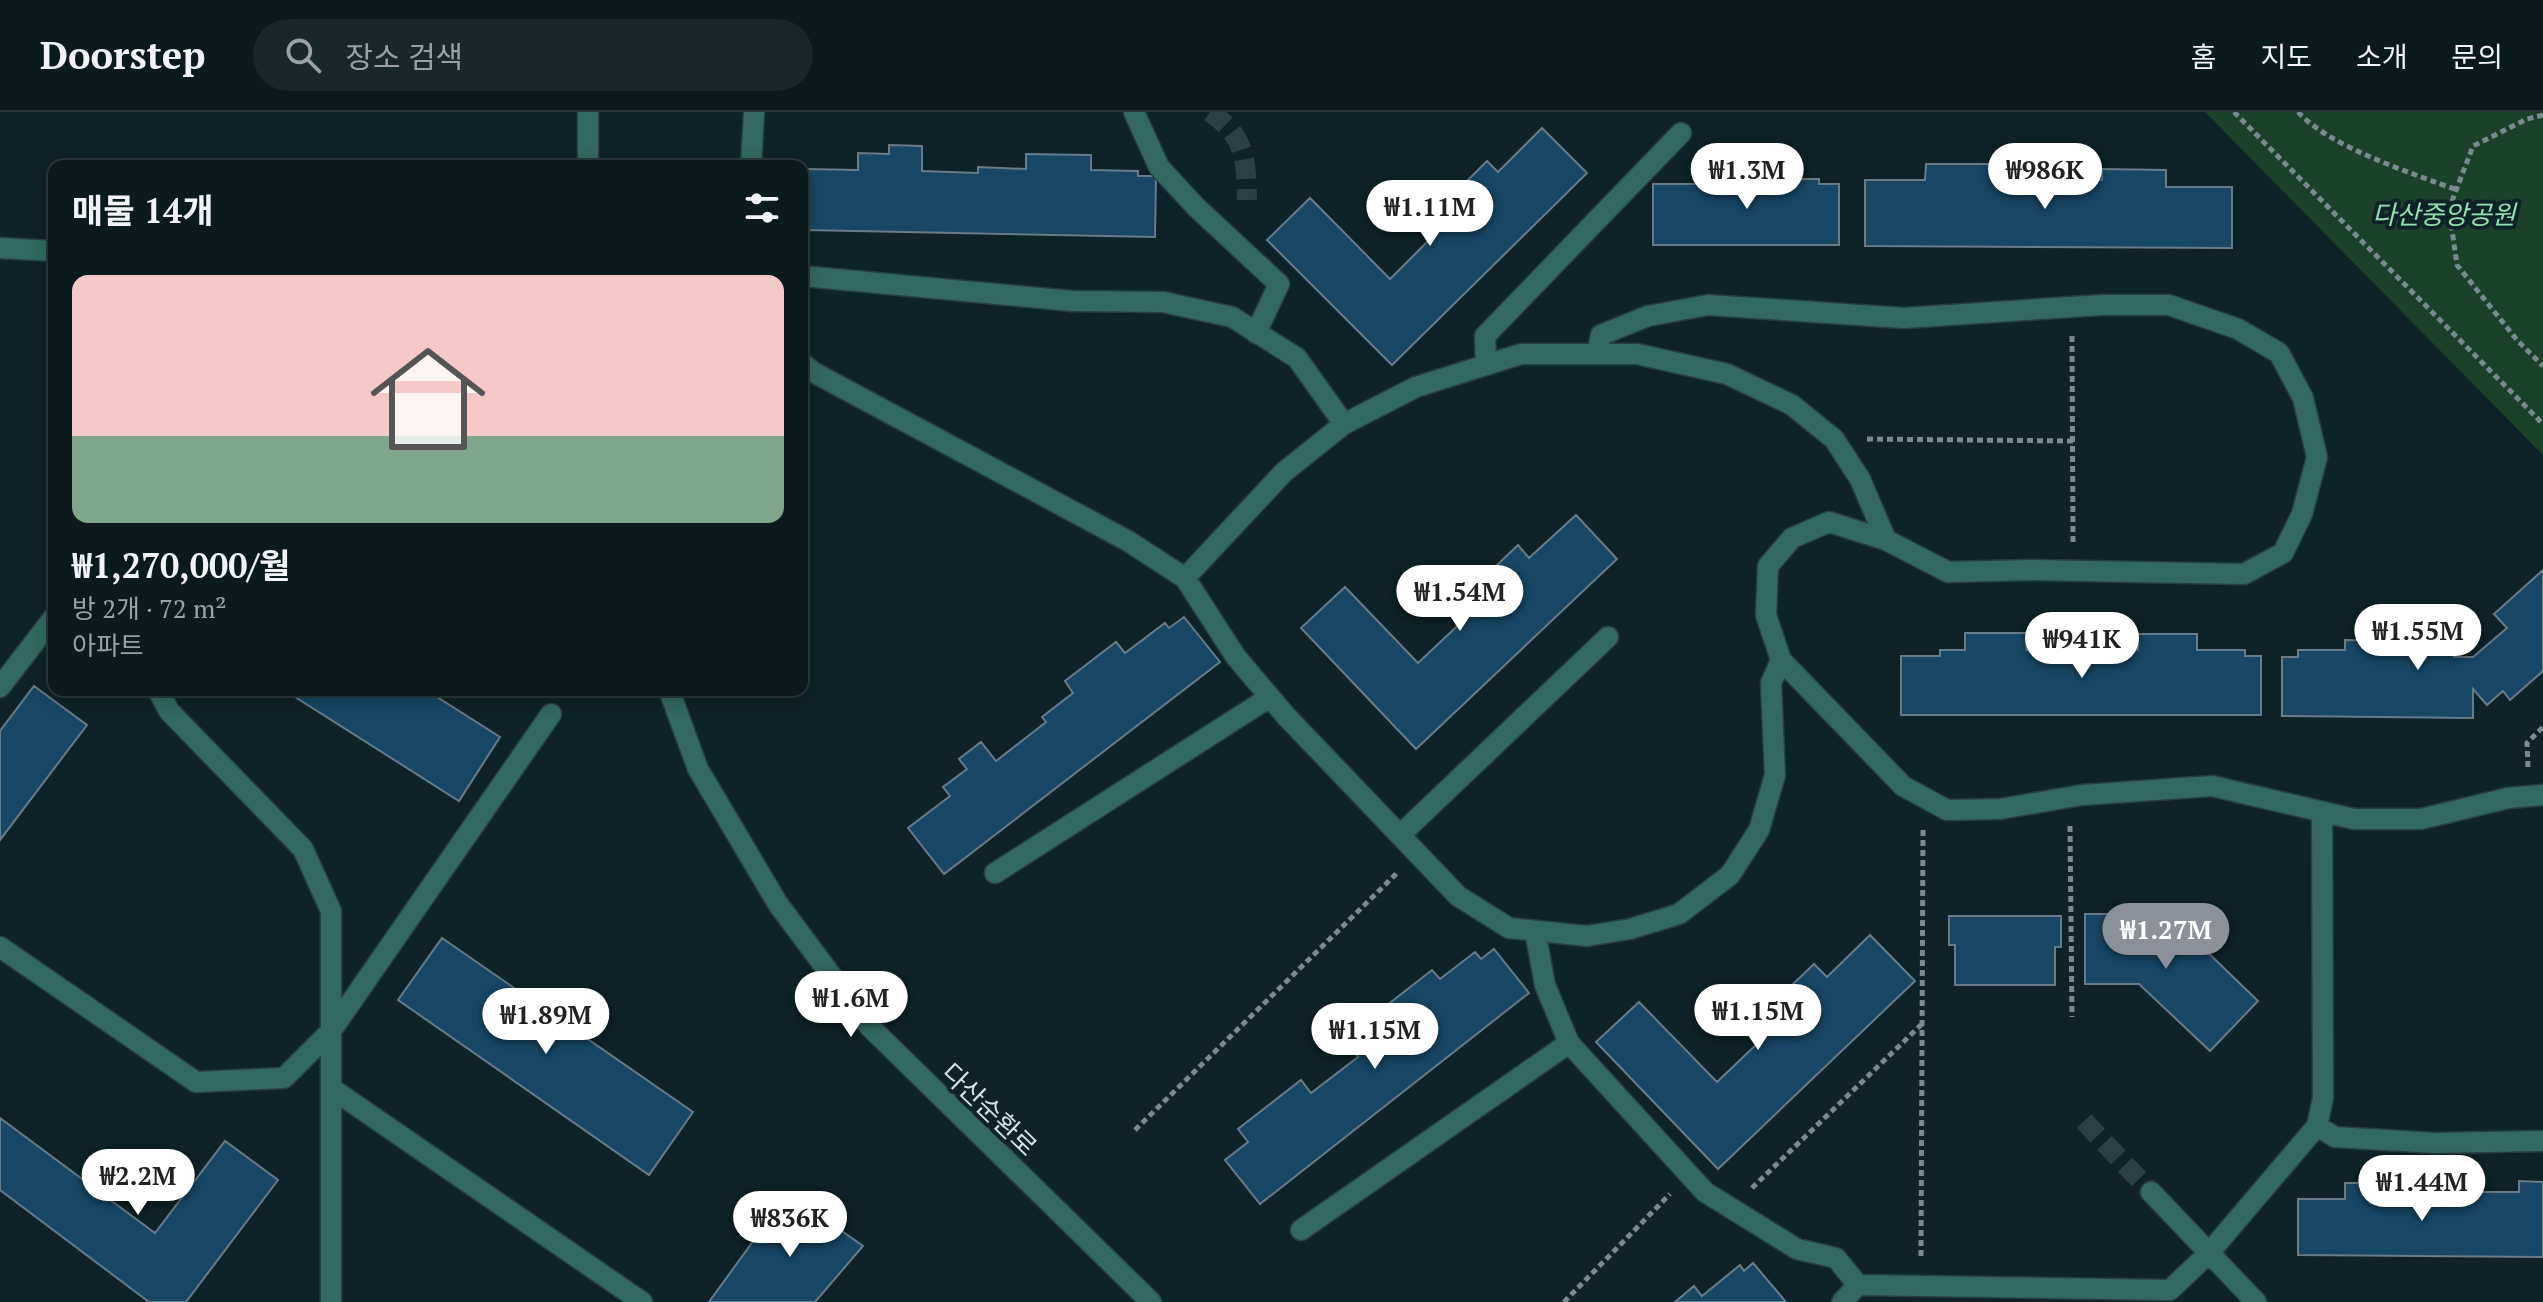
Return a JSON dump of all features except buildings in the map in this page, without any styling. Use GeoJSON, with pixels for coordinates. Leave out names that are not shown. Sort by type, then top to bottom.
{"type":"FeatureCollection","features":[{"type":"Feature","properties":{"kind":"street"},"geometry":{"type":"LineString","coordinates":[[588,112],[588,160]]}},
{"type":"Feature","properties":{"kind":"street"},"geometry":{"type":"LineString","coordinates":[[751,160],[754,112]]}},
{"type":"Feature","properties":{"kind":"street"},"geometry":{"type":"LineString","coordinates":[[1134,112],[1159,167],[1196,207],[1279,284],[1256,333]]}},
{"type":"Feature","properties":{"kind":"street"},"geometry":{"type":"LineString","coordinates":[[1486,365],[1485,336],[1681,133]]}},
{"type":"Feature","properties":{"kind":"street"},"geometry":{"type":"LineString","coordinates":[[0,248],[48,251]]}},
{"type":"Feature","properties":{"kind":"street"},"geometry":{"type":"LineString","coordinates":[[808,277],[1072,301],[1163,302],[1232,317],[1297,358],[1344,424]]}},
{"type":"Feature","properties":{"kind":"street"},"geometry":{"type":"LineString","coordinates":[[1597,354],[1601,335],[1648,316],[1708,305],[1904,318],[2169,305],[2238,329],[2279,353],[2303,398],[2317,457],[2302,514],[2283,553],[2244,574],[1948,572],[1886,540],[1829,522],[1792,538],[1768,566],[1766,615],[1781,660],[1903,786],[1947,810],[2000,809],[2069,797],[2212,786],[2354,819],[2421,819],[2508,798],[2536,796]]}},
{"type":"Feature","properties":{"kind":"street"},"geometry":{"type":"LineString","coordinates":[[1185,578],[1284,472],[1344,424],[1416,387],[1521,354],[1637,354],[1727,374],[1792,405],[1834,439],[1860,479],[1886,540]]}},
{"type":"Feature","properties":{"kind":"street"},"geometry":{"type":"LineString","coordinates":[[808,368],[1128,541],[1185,578],[1236,657],[1270,697],[1458,896],[1509,928],[1587,936],[1630,929],[1679,914],[1730,875],[1759,830],[1775,775],[1771,683],[1781,660]]}},
{"type":"Feature","properties":{"kind":"street"},"geometry":{"type":"LineString","coordinates":[[0,687],[48,625]]}},
{"type":"Feature","properties":{"kind":"street"},"geometry":{"type":"LineString","coordinates":[[1400,835],[1608,637]]}},
{"type":"Feature","properties":{"kind":"street"},"geometry":{"type":"LineString","coordinates":[[161,696],[169,711],[303,849],[331,911],[331,1302]]}},
{"type":"Feature","properties":{"kind":"street","name":"다산순환로"},"geometry":{"type":"LineString","coordinates":[[671,696],[698,769],[778,904],[869,1026],[1151,1302]]}},
{"type":"Feature","properties":{"kind":"street"},"geometry":{"type":"LineString","coordinates":[[995,873],[1270,697]]}},
{"type":"Feature","properties":{"kind":"street"},"geometry":{"type":"LineString","coordinates":[[0,947],[196,1082],[284,1078],[331,1031],[551,714]]}},
{"type":"Feature","properties":{"kind":"street"},"geometry":{"type":"LineString","coordinates":[[1842,1302],[1858,1285],[2170,1290],[2209,1253],[2317,1126],[2323,1098],[2322,812]]}},
{"type":"Feature","properties":{"kind":"street"},"geometry":{"type":"LineString","coordinates":[[1535,931],[1545,985],[1569,1043],[1705,1192],[1797,1249],[1836,1258],[1858,1285]]}},
{"type":"Feature","properties":{"kind":"street"},"geometry":{"type":"LineString","coordinates":[[1301,1230],[1569,1043]]}},
{"type":"Feature","properties":{"kind":"street"},"geometry":{"type":"LineString","coordinates":[[331,1088],[642,1302]]}},
{"type":"Feature","properties":{"kind":"street"},"geometry":{"type":"LineString","coordinates":[[2317,1126],[2335,1137],[2435,1143],[2543,1141]]}},
{"type":"Feature","properties":{"kind":"street"},"geometry":{"type":"LineString","coordinates":[[2151,1192],[2256,1302]]}},
{"type":"Feature","properties":{"kind":"path"},"geometry":{"type":"LineString","coordinates":[[2234,112],[2543,424]]}},
{"type":"Feature","properties":{"kind":"path"},"geometry":{"type":"LineString","coordinates":[[2298,112],[2307,122],[2371,157],[2457,190]]}},
{"type":"Feature","properties":{"kind":"path"},"geometry":{"type":"LineString","coordinates":[[2543,115],[2527,119],[2473,146],[2449,209],[2457,265],[2517,340],[2543,366]]}},
{"type":"Feature","properties":{"kind":"path"},"geometry":{"type":"LineString","coordinates":[[2072,308],[2073,571]]}},
{"type":"Feature","properties":{"kind":"path"},"geometry":{"type":"LineString","coordinates":[[1834,439],[2073,441]]}},
{"type":"Feature","properties":{"kind":"path"},"geometry":{"type":"LineString","coordinates":[[2536,796],[2527,743],[2543,727]]}},
{"type":"Feature","properties":{"kind":"path"},"geometry":{"type":"LineString","coordinates":[[1921,1284],[1923,797]]}},
{"type":"Feature","properties":{"kind":"path"},"geometry":{"type":"LineString","coordinates":[[2069,797],[2072,1017]]}},
{"type":"Feature","properties":{"kind":"path"},"geometry":{"type":"LineString","coordinates":[[1135,1130],[1417,853]]}},
{"type":"Feature","properties":{"kind":"path"},"geometry":{"type":"LineString","coordinates":[[1731,1208],[1923,1023]]}},
{"type":"Feature","properties":{"kind":"path"},"geometry":{"type":"LineString","coordinates":[[1564,1302],[1690,1174]]}},
{"type":"Feature","properties":{"kind":"green space","name":"다산중앙공원"},"geometry":{"type":"Polygon","coordinates":[[[2205,112],[2543,112],[2543,455],[2205,112]]]}},
{"type":"Feature","properties":{"kind":"tunnel"},"geometry":{"type":"LineString","coordinates":[[1210,112],[1231,131],[1242,150],[1247,200]]}},
{"type":"Feature","properties":{"kind":"tunnel"},"geometry":{"type":"LineString","coordinates":[[2084,1121],[2151,1192]]}}]}
